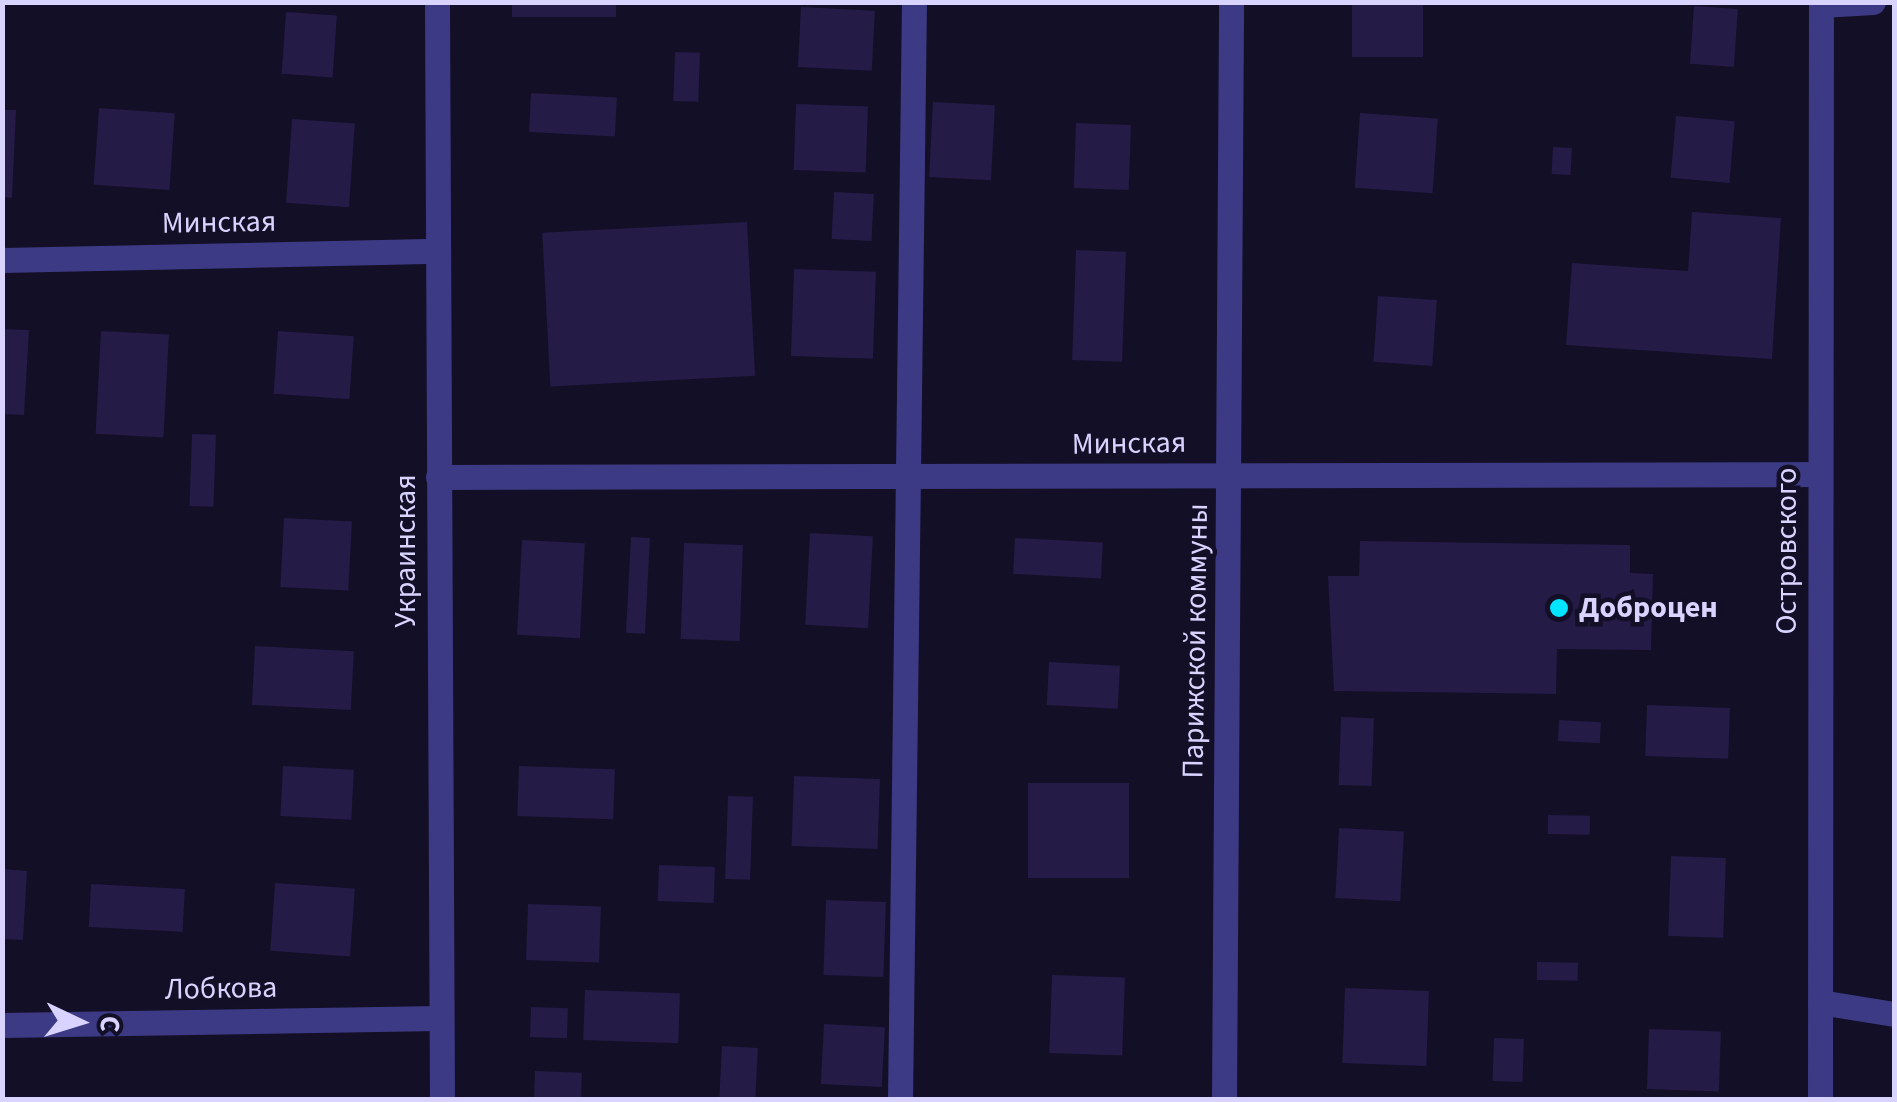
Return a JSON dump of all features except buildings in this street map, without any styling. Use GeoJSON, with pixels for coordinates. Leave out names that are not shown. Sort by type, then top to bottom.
{"type":"FeatureCollection","features":[{"type":"Feature","properties":{"kind":"street","name":"Украинская"},"geometry":{"type":"LineString","coordinates":[[437,2],[442,1100]]}},
{"type":"Feature","properties":{"kind":"street"},"geometry":{"type":"LineString","coordinates":[[900,1100],[914,2]]}},
{"type":"Feature","properties":{"kind":"street","name":"Парижской коммуны"},"geometry":{"type":"LineString","coordinates":[[1224,1100],[1231,476],[1231,2]]}},
{"type":"Feature","properties":{"kind":"street"},"geometry":{"type":"LineString","coordinates":[[1821,4],[1873,2]]}},
{"type":"Feature","properties":{"kind":"street","name":"Островского"},"geometry":{"type":"LineString","coordinates":[[1820,1100],[1821,4]]}},
{"type":"Feature","properties":{"kind":"street","name":"Минская"},"geometry":{"type":"LineString","coordinates":[[2,260],[438,251]]}},
{"type":"Feature","properties":{"kind":"street","name":"Минская"},"geometry":{"type":"LineString","coordinates":[[438,477],[907,480],[1820,474]]}},
{"type":"Feature","properties":{"kind":"street"},"geometry":{"type":"LineString","coordinates":[[1820,1002],[1894,1014]]}},
{"type":"Feature","properties":{"kind":"street","name":"Лобкова"},"geometry":{"type":"LineString","coordinates":[[2,1026],[440,1018]]}},
{"type":"Feature","properties":{"kind":"place","name":"Доброцен"},"geometry":{"type":"Point","coordinates":[1559,608]}}]}
